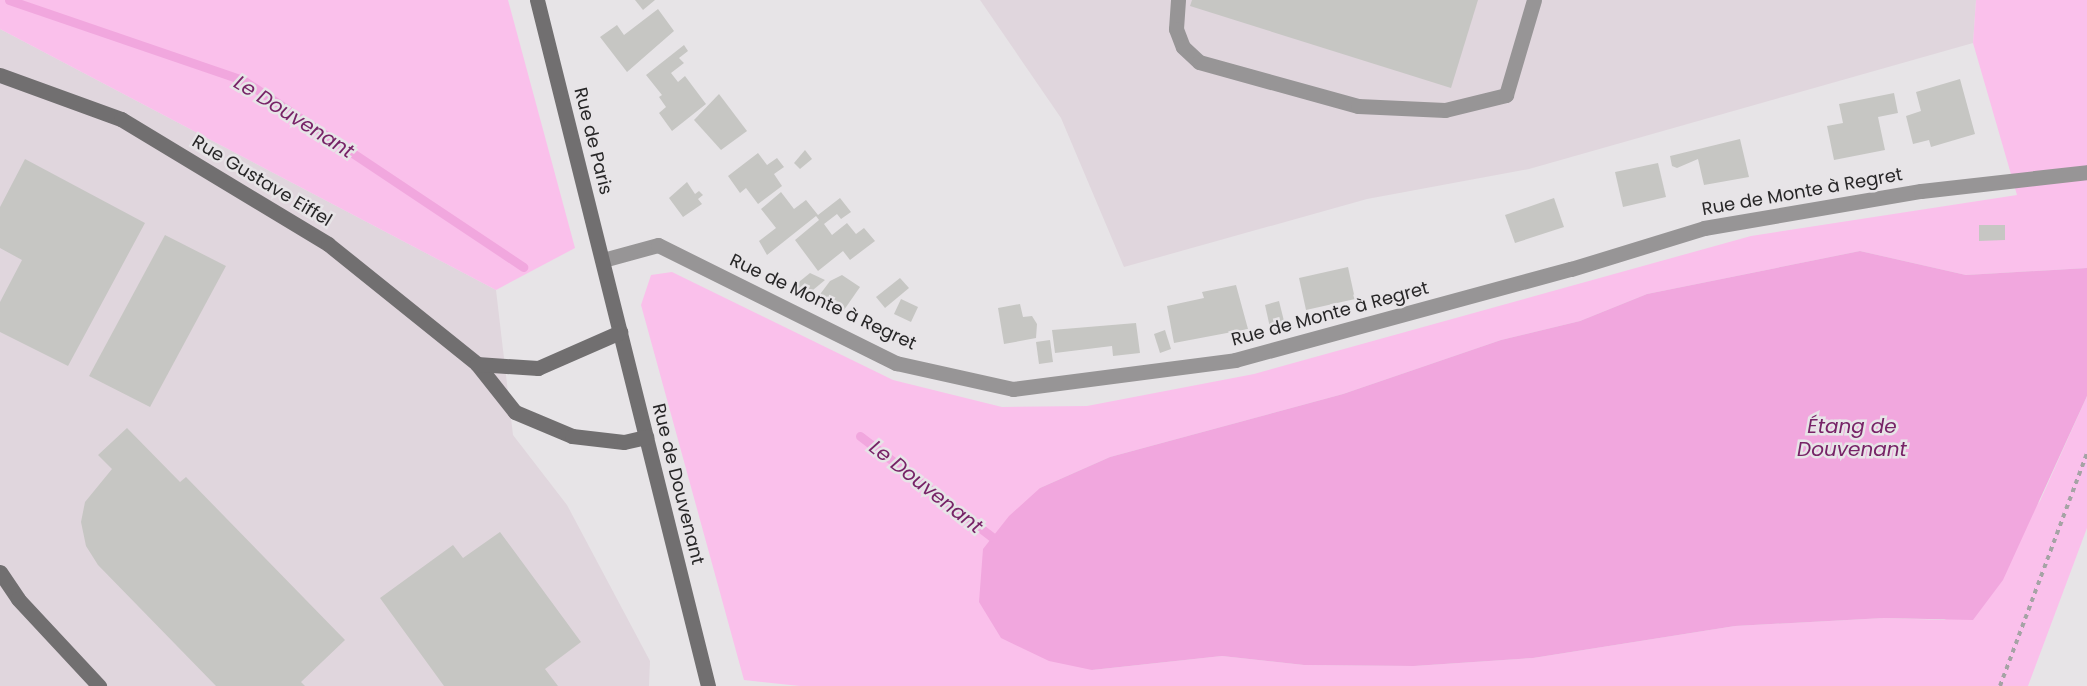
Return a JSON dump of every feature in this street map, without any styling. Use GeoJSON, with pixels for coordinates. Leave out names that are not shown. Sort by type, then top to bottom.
{"type":"FeatureCollection","features":[{"type":"Feature","properties":{"kind":"street","name":"Rue de Paris"},"geometry":{"type":"LineString","coordinates":[[537,0],[610,291]]}},
{"type":"Feature","properties":{"kind":"street"},"geometry":{"type":"LineString","coordinates":[[1178,0],[1176,29],[1183,46],[1199,62],[1358,106],[1445,110],[1506,95],[1534,0]]}},
{"type":"Feature","properties":{"kind":"street","name":"Rue Gustave Eiffel"},"geometry":{"type":"LineString","coordinates":[[0,75],[121,119],[328,244],[477,364],[515,412],[572,436],[624,442],[646,437]]}},
{"type":"Feature","properties":{"kind":"street","name":"Rue de Monte à Regret"},"geometry":{"type":"LineString","coordinates":[[603,260],[658,245],[896,363],[1013,390],[1235,360],[1571,269],[1704,228],[1921,191],[2087,172]]}},
{"type":"Feature","properties":{"kind":"street","name":"Rue de Douvenant"},"geometry":{"type":"LineString","coordinates":[[610,291],[708,686]]}},
{"type":"Feature","properties":{"kind":"street"},"geometry":{"type":"LineString","coordinates":[[477,364],[538,368],[620,332]]}},
{"type":"Feature","properties":{"kind":"street"},"geometry":{"type":"LineString","coordinates":[[0,572],[18,599],[99,686]]}},
{"type":"Feature","properties":{"kind":"path"},"geometry":{"type":"LineString","coordinates":[[2000,686],[2087,453]]}},
{"type":"Feature","properties":{"kind":"shaded area"},"geometry":{"type":"Polygon","coordinates":[[[0,0],[508,0],[575,248],[496,290],[0,29],[0,0]]]}},
{"type":"Feature","properties":{"kind":"shaded area"},"geometry":{"type":"Polygon","coordinates":[[[980,0],[1976,0],[1973,43],[1529,169],[1367,199],[1124,267],[1061,118],[980,0]]]}},
{"type":"Feature","properties":{"kind":"shaded area"},"geometry":{"type":"Polygon","coordinates":[[[1976,0],[2087,0],[2087,268],[1966,275],[1860,251],[1647,294],[1580,321],[1501,340],[1343,394],[1110,457],[1040,488],[1092,670],[1222,656],[1304,665],[1414,666],[1533,658],[1735,626],[1884,618],[1945,620],[2040,501],[2087,396],[2087,528],[2028,686],[800,686],[744,680],[641,305],[651,275],[672,272],[893,380],[1002,407],[1087,406],[1254,374],[1751,236],[2017,195],[1973,43],[1976,0]]]}},
{"type":"Feature","properties":{"kind":"shaded area"},"geometry":{"type":"Polygon","coordinates":[[[0,29],[496,290],[513,435],[567,505],[650,661],[649,686],[0,686],[0,29]]]}},
{"type":"Feature","properties":{"kind":"water","name":"Étang de Douvenant"},"geometry":{"type":"Polygon","coordinates":[[[1860,251],[1966,275],[2087,268],[2087,396],[2003,580],[1973,620],[1884,618],[1735,626],[1533,658],[1414,666],[1304,665],[1222,656],[1092,670],[1049,661],[1001,638],[979,602],[983,549],[1009,516],[1040,488],[1110,457],[1343,394],[1501,340],[1580,321],[1647,294],[1860,251]]]}},
{"type":"Feature","properties":{"kind":"building"},"geometry":{"type":"Polygon","coordinates":[[[635,0],[655,0],[643,10],[635,0]]]}},
{"type":"Feature","properties":{"kind":"building"},"geometry":{"type":"Polygon","coordinates":[[[1192,0],[1478,0],[1451,88],[1190,6],[1192,0]]]}},
{"type":"Feature","properties":{"kind":"building"},"geometry":{"type":"Polygon","coordinates":[[[658,9],[674,31],[627,72],[600,37],[617,25],[624,35],[658,9]]]}},
{"type":"Feature","properties":{"kind":"building"},"geometry":{"type":"Polygon","coordinates":[[[684,45],[688,51],[679,58],[684,63],[671,73],[678,82],[685,76],[706,104],[672,131],[659,113],[666,107],[659,97],[662,95],[646,75],[684,45]]]}},
{"type":"Feature","properties":{"kind":"building"},"geometry":{"type":"Polygon","coordinates":[[[1960,79],[1975,134],[1931,147],[1929,140],[1913,144],[1906,116],[1921,111],[1916,92],[1960,79]]]}},
{"type":"Feature","properties":{"kind":"building"},"geometry":{"type":"Polygon","coordinates":[[[1894,93],[1898,113],[1878,117],[1885,150],[1834,160],[1827,126],[1843,123],[1839,104],[1894,93]]]}},
{"type":"Feature","properties":{"kind":"building"},"geometry":{"type":"Polygon","coordinates":[[[719,94],[747,131],[721,150],[694,120],[719,94]]]}},
{"type":"Feature","properties":{"kind":"building"},"geometry":{"type":"Polygon","coordinates":[[[1740,139],[1749,177],[1704,185],[1698,159],[1677,168],[1672,166],[1670,156],[1740,139]]]}},
{"type":"Feature","properties":{"kind":"building"},"geometry":{"type":"Polygon","coordinates":[[[805,150],[812,159],[800,169],[794,163],[805,150]]]}},
{"type":"Feature","properties":{"kind":"building"},"geometry":{"type":"Polygon","coordinates":[[[758,153],[767,165],[777,158],[784,167],[774,174],[782,186],[758,204],[746,188],[740,193],[728,176],[758,153]]]}},
{"type":"Feature","properties":{"kind":"building"},"geometry":{"type":"Polygon","coordinates":[[[25,159],[145,223],[68,366],[0,332],[0,302],[22,260],[0,248],[0,207],[25,159]]]}},
{"type":"Feature","properties":{"kind":"building"},"geometry":{"type":"Polygon","coordinates":[[[1658,163],[1666,197],[1623,207],[1615,172],[1658,163]]]}},
{"type":"Feature","properties":{"kind":"building"},"geometry":{"type":"Polygon","coordinates":[[[687,182],[695,194],[699,191],[703,195],[698,199],[702,204],[683,217],[669,198],[687,182]]]}},
{"type":"Feature","properties":{"kind":"building"},"geometry":{"type":"Polygon","coordinates":[[[781,192],[794,209],[806,200],[818,215],[840,198],[851,212],[841,219],[837,214],[824,224],[832,235],[847,223],[856,234],[864,228],[875,241],[850,260],[843,251],[818,271],[795,240],[819,220],[816,216],[767,255],[759,241],[776,228],[761,209],[781,192]]]}},
{"type":"Feature","properties":{"kind":"building"},"geometry":{"type":"Polygon","coordinates":[[[1554,198],[1564,227],[1515,243],[1505,215],[1554,198]]]}},
{"type":"Feature","properties":{"kind":"building"},"geometry":{"type":"Polygon","coordinates":[[[1979,225],[2005,225],[2005,240],[1979,241],[1979,225]]]}},
{"type":"Feature","properties":{"kind":"building"},"geometry":{"type":"Polygon","coordinates":[[[165,235],[226,266],[150,407],[89,376],[165,235]]]}},
{"type":"Feature","properties":{"kind":"building"},"geometry":{"type":"Polygon","coordinates":[[[1348,267],[1355,299],[1306,310],[1299,278],[1348,267]]]}},
{"type":"Feature","properties":{"kind":"building"},"geometry":{"type":"Polygon","coordinates":[[[810,273],[825,280],[807,295],[794,286],[810,273]]]}},
{"type":"Feature","properties":{"kind":"building"},"geometry":{"type":"Polygon","coordinates":[[[842,275],[860,287],[844,310],[818,297],[830,281],[842,275]]]}},
{"type":"Feature","properties":{"kind":"building"},"geometry":{"type":"Polygon","coordinates":[[[900,278],[909,288],[885,308],[876,297],[900,278]]]}},
{"type":"Feature","properties":{"kind":"building"},"geometry":{"type":"Polygon","coordinates":[[[1236,285],[1248,329],[1174,343],[1167,306],[1204,298],[1202,292],[1236,285]]]}},
{"type":"Feature","properties":{"kind":"building"},"geometry":{"type":"Polygon","coordinates":[[[901,299],[918,307],[911,322],[894,314],[901,299]]]}},
{"type":"Feature","properties":{"kind":"building"},"geometry":{"type":"Polygon","coordinates":[[[1279,301],[1286,329],[1271,332],[1265,305],[1279,301]]]}},
{"type":"Feature","properties":{"kind":"building"},"geometry":{"type":"Polygon","coordinates":[[[1020,304],[1023,317],[1032,316],[1037,324],[1036,338],[1004,344],[998,308],[1020,304]]]}},
{"type":"Feature","properties":{"kind":"building"},"geometry":{"type":"Polygon","coordinates":[[[1136,323],[1140,353],[1113,356],[1112,346],[1055,353],[1052,330],[1136,323]]]}},
{"type":"Feature","properties":{"kind":"building"},"geometry":{"type":"Polygon","coordinates":[[[1165,330],[1171,349],[1160,353],[1154,334],[1165,330]]]}},
{"type":"Feature","properties":{"kind":"building"},"geometry":{"type":"Polygon","coordinates":[[[1050,340],[1053,362],[1039,364],[1036,342],[1050,340]]]}},
{"type":"Feature","properties":{"kind":"building"},"geometry":{"type":"Polygon","coordinates":[[[127,428],[180,482],[186,477],[345,640],[301,682],[305,686],[216,686],[98,565],[86,546],[81,522],[85,502],[112,469],[98,455],[127,428]]]}},
{"type":"Feature","properties":{"kind":"building"},"geometry":{"type":"Polygon","coordinates":[[[500,532],[581,642],[545,669],[558,686],[444,686],[380,598],[453,545],[463,558],[500,532]]]}},
{"type":"Feature","properties":{"kind":"waterway","name":"Le Douvenant"},"geometry":{"type":"LineString","coordinates":[[9,0],[243,80],[523,267]]}},
{"type":"Feature","properties":{"kind":"waterway","name":"Le Douvenant"},"geometry":{"type":"LineString","coordinates":[[860,436],[992,537]]}}]}
